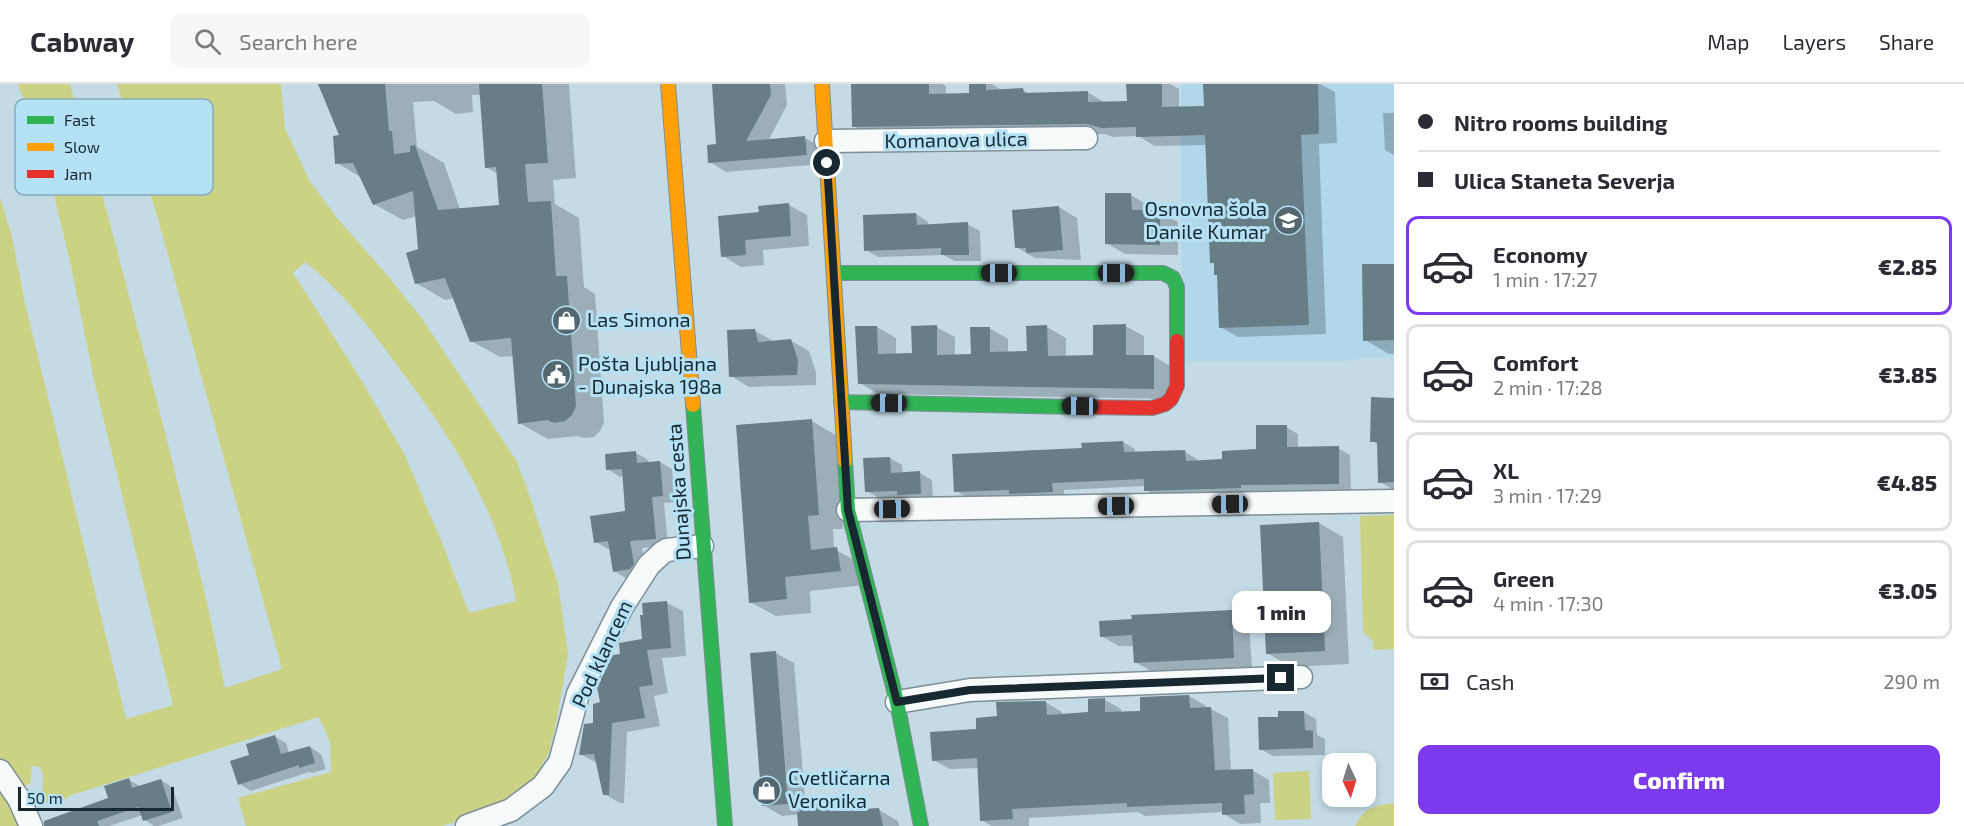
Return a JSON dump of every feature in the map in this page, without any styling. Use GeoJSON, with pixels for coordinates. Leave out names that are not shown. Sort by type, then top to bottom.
{"type":"FeatureCollection","features":[{"type":"Feature","properties":{"kind":"street","name":"Dunajska cesta"},"geometry":{"type":"LineString","coordinates":[[668,84],[725,826]]}},
{"type":"Feature","properties":{"kind":"street"},"geometry":{"type":"LineString","coordinates":[[822,84],[848,510],[897,702],[921,826]]}},
{"type":"Feature","properties":{"kind":"street","name":"Komanova ulica"},"geometry":{"type":"LineString","coordinates":[[826,141],[1086,138]]}},
{"type":"Feature","properties":{"kind":"street"},"geometry":{"type":"LineString","coordinates":[[834,273],[1163,273],[1173,278],[1177,287],[1177,387],[1173,399],[1164,406],[1140,408],[841,402]]}},
{"type":"Feature","properties":{"kind":"street"},"geometry":{"type":"LineString","coordinates":[[848,510],[1394,501]]}},
{"type":"Feature","properties":{"kind":"street","name":"Pod klancem"},"geometry":{"type":"LineString","coordinates":[[466,826],[511,810],[543,786],[560,762],[578,694],[622,607],[649,565],[667,550],[702,546]]}},
{"type":"Feature","properties":{"kind":"street"},"geometry":{"type":"LineString","coordinates":[[897,702],[970,690],[1301,677]]}},
{"type":"Feature","properties":{"kind":"street"},"geometry":{"type":"LineString","coordinates":[[0,771],[19,799],[31,826]]}},
{"type":"Feature","properties":{"kind":"shaded area","name":"Osnovna šola Danile Kumar"},"geometry":{"type":"Polygon","coordinates":[[[1181,84],[1394,84],[1394,357],[1360,358],[1349,361],[1182,361],[1181,84]]]}},
{"type":"Feature","properties":{"kind":"green space"},"geometry":{"type":"Polygon","coordinates":[[[18,84],[70,84],[74,99],[23,99],[18,84]]]}},
{"type":"Feature","properties":{"kind":"green space"},"geometry":{"type":"Polygon","coordinates":[[[117,84],[281,84],[285,128],[309,180],[337,218],[423,320],[516,460],[527,488],[558,583],[568,654],[549,752],[534,780],[506,802],[469,818],[442,826],[246,826],[238,798],[331,772],[330,742],[319,717],[72,795],[53,806],[42,799],[43,776],[40,767],[30,766],[32,771],[30,784],[22,787],[0,761],[0,197],[12,237],[25,303],[126,719],[173,705],[94,380],[54,195],[102,195],[166,436],[208,607],[225,688],[282,669],[151,195],[213,195],[213,99],[122,99],[117,84]],[[305,262],[293,273],[357,373],[404,453],[469,613],[516,601],[497,535],[469,473],[414,388],[341,295],[305,262]]]}},
{"type":"Feature","properties":{"kind":"green space"},"geometry":{"type":"Polygon","coordinates":[[[1394,515],[1394,649],[1373,650],[1373,641],[1363,632],[1360,516],[1394,515]]]}},
{"type":"Feature","properties":{"kind":"green space"},"geometry":{"type":"Polygon","coordinates":[[[1309,771],[1311,819],[1275,820],[1273,773],[1309,771]]]}},
{"type":"Feature","properties":{"kind":"green space"},"geometry":{"type":"Polygon","coordinates":[[[0,785],[21,826],[0,826],[0,785]]]}},
{"type":"Feature","properties":{"kind":"green space"},"geometry":{"type":"Polygon","coordinates":[[[1394,803],[1394,826],[1355,826],[1366,811],[1394,803]]]}},
{"type":"Feature","properties":{"kind":"building"},"geometry":{"type":"Polygon","coordinates":[[[318,84],[385,84],[389,131],[392,131],[394,154],[410,152],[410,146],[415,145],[438,210],[499,205],[496,167],[485,168],[479,84],[542,84],[548,163],[525,164],[528,202],[551,201],[556,276],[567,276],[576,406],[572,415],[565,421],[554,423],[547,420],[518,424],[511,338],[470,342],[445,278],[415,284],[406,253],[418,249],[413,191],[373,205],[353,163],[335,164],[333,136],[339,135],[318,84]]]}},
{"type":"Feature","properties":{"kind":"building"},"geometry":{"type":"Polygon","coordinates":[[[712,84],[770,84],[771,95],[746,141],[805,136],[807,155],[708,163],[707,145],[716,144],[712,84]]]}},
{"type":"Feature","properties":{"kind":"building"},"geometry":{"type":"Polygon","coordinates":[[[851,84],[929,84],[929,94],[969,93],[969,84],[986,84],[986,90],[1023,88],[1024,93],[1088,91],[1088,102],[1127,101],[1126,84],[1162,84],[1162,107],[1204,106],[1203,84],[1318,84],[1319,134],[1301,135],[1309,325],[1219,328],[1217,275],[1214,275],[1214,263],[1210,263],[1205,135],[1136,137],[1136,127],[1102,128],[1086,124],[852,127],[851,84]]]}},
{"type":"Feature","properties":{"kind":"building"},"geometry":{"type":"Polygon","coordinates":[[[1105,193],[1131,193],[1132,210],[1160,210],[1160,245],[1105,244],[1105,193]]]}},
{"type":"Feature","properties":{"kind":"building"},"geometry":{"type":"Polygon","coordinates":[[[789,203],[791,236],[745,240],[746,255],[721,257],[718,216],[759,212],[758,206],[789,203]]]}},
{"type":"Feature","properties":{"kind":"building"},"geometry":{"type":"Polygon","coordinates":[[[1059,206],[1063,250],[1026,253],[1026,248],[1015,248],[1012,210],[1059,206]]]}},
{"type":"Feature","properties":{"kind":"building"},"geometry":{"type":"Polygon","coordinates":[[[916,213],[917,225],[968,222],[969,255],[941,255],[941,248],[864,251],[863,215],[916,213]]]}},
{"type":"Feature","properties":{"kind":"building"},"geometry":{"type":"Polygon","coordinates":[[[1362,264],[1394,264],[1394,340],[1363,341],[1362,264]]]}},
{"type":"Feature","properties":{"kind":"building"},"geometry":{"type":"Polygon","coordinates":[[[1126,324],[1126,355],[1154,355],[1154,389],[858,384],[855,326],[877,326],[878,354],[912,353],[911,326],[937,325],[937,355],[971,354],[970,327],[990,327],[990,352],[1027,351],[1026,326],[1047,325],[1048,356],[1093,355],[1093,325],[1126,324]]]}},
{"type":"Feature","properties":{"kind":"building"},"geometry":{"type":"Polygon","coordinates":[[[755,329],[758,342],[791,339],[798,360],[797,375],[729,377],[727,330],[755,329]]]}},
{"type":"Feature","properties":{"kind":"building"},"geometry":{"type":"Polygon","coordinates":[[[1371,397],[1394,398],[1394,482],[1378,483],[1377,442],[1370,442],[1371,397]]]}},
{"type":"Feature","properties":{"kind":"building"},"geometry":{"type":"Polygon","coordinates":[[[812,419],[819,515],[808,516],[811,550],[837,547],[841,571],[785,577],[787,599],[749,603],[736,425],[812,419]]]}},
{"type":"Feature","properties":{"kind":"building"},"geometry":{"type":"Polygon","coordinates":[[[1256,425],[1287,425],[1287,447],[1339,446],[1339,484],[1241,485],[1241,488],[1144,491],[1144,479],[1052,483],[1053,492],[1009,494],[1009,490],[954,492],[952,454],[1082,448],[1081,443],[1123,441],[1124,452],[1185,450],[1186,461],[1222,459],[1222,451],[1256,449],[1256,425]]]}},
{"type":"Feature","properties":{"kind":"building"},"geometry":{"type":"Polygon","coordinates":[[[636,451],[637,463],[660,461],[663,496],[652,497],[656,539],[630,541],[634,564],[630,569],[613,572],[608,541],[594,543],[590,516],[625,511],[622,469],[606,470],[605,454],[636,451]]]}},
{"type":"Feature","properties":{"kind":"building"},"geometry":{"type":"Polygon","coordinates":[[[890,457],[891,473],[920,471],[921,494],[897,495],[897,491],[865,492],[863,458],[890,457]]]}},
{"type":"Feature","properties":{"kind":"building"},"geometry":{"type":"Polygon","coordinates":[[[1319,522],[1325,651],[1266,654],[1260,525],[1319,522]]]}},
{"type":"Feature","properties":{"kind":"building"},"geometry":{"type":"Polygon","coordinates":[[[667,601],[671,648],[647,650],[653,685],[639,687],[645,718],[612,723],[609,795],[603,795],[594,754],[579,755],[584,724],[593,723],[593,704],[600,702],[597,687],[613,655],[620,654],[619,643],[642,639],[640,615],[643,615],[642,603],[667,601]]]}},
{"type":"Feature","properties":{"kind":"building"},"geometry":{"type":"Polygon","coordinates":[[[1232,610],[1234,658],[1134,663],[1132,635],[1100,637],[1099,621],[1132,619],[1131,615],[1232,610]]]}},
{"type":"Feature","properties":{"kind":"building"},"geometry":{"type":"Polygon","coordinates":[[[776,651],[788,804],[762,806],[750,653],[776,651]]]}},
{"type":"Feature","properties":{"kind":"building"},"geometry":{"type":"Polygon","coordinates":[[[1189,695],[1190,708],[1211,707],[1215,770],[1253,769],[1254,794],[1244,795],[1245,814],[1222,815],[1222,803],[1127,807],[1127,803],[1012,809],[1013,819],[980,821],[977,758],[932,761],[930,732],[976,729],[976,718],[997,716],[996,702],[1046,701],[1047,715],[1088,712],[1088,699],[1105,698],[1105,712],[1140,711],[1140,697],[1189,695]]]}},
{"type":"Feature","properties":{"kind":"building"},"geometry":{"type":"Polygon","coordinates":[[[1278,711],[1304,711],[1305,730],[1313,731],[1313,748],[1259,750],[1258,717],[1278,717],[1278,711]]]}},
{"type":"Feature","properties":{"kind":"building"},"geometry":{"type":"Polygon","coordinates":[[[275,735],[281,754],[310,746],[315,763],[299,768],[299,765],[238,785],[230,761],[249,755],[246,744],[275,735]]]}},
{"type":"Feature","properties":{"kind":"building"},"geometry":{"type":"Polygon","coordinates":[[[129,778],[132,788],[161,779],[172,812],[143,821],[138,807],[97,821],[99,826],[44,826],[44,821],[108,798],[104,786],[129,778]]]}},
{"type":"Feature","properties":{"kind":"building"},"geometry":{"type":"Polygon","coordinates":[[[829,796],[830,811],[879,808],[883,826],[798,826],[797,812],[800,812],[800,797],[829,796]]]}},
{"type":"Feature","properties":{"kind":"traffic: fast"},"geometry":{"type":"LineString","coordinates":[[834,273],[1163,273],[1173,278],[1177,287],[1177,341]]}},
{"type":"Feature","properties":{"kind":"traffic: fast"},"geometry":{"type":"LineString","coordinates":[[841,402],[1079,407]]}},
{"type":"Feature","properties":{"kind":"traffic: fast"},"geometry":{"type":"LineString","coordinates":[[693,405],[725,826]]}},
{"type":"Feature","properties":{"kind":"traffic: fast"},"geometry":{"type":"LineString","coordinates":[[845,461],[848,510],[897,702],[921,826]]}},
{"type":"Feature","properties":{"kind":"traffic: slow"},"geometry":{"type":"LineString","coordinates":[[668,84],[693,405]]}},
{"type":"Feature","properties":{"kind":"traffic: slow"},"geometry":{"type":"LineString","coordinates":[[822,84],[845,461]]}},
{"type":"Feature","properties":{"kind":"traffic: jam"},"geometry":{"type":"LineString","coordinates":[[1079,407],[1152,408],[1165,404],[1171,399],[1177,386],[1177,341]]}},
{"type":"Feature","properties":{"kind":"place","name":"Osnovna šola Danile Kumar"},"geometry":{"type":"Point","coordinates":[1288,221]}},
{"type":"Feature","properties":{"kind":"place","name":"Las Simona"},"geometry":{"type":"Point","coordinates":[566,320]}},
{"type":"Feature","properties":{"kind":"place","name":"Pošta Ljubljana - Dunajska 198a"},"geometry":{"type":"Point","coordinates":[557,375]}},
{"type":"Feature","properties":{"kind":"place","name":"Cvetličarna Veronika"},"geometry":{"type":"Point","coordinates":[767,790]}},
{"type":"Feature","properties":{"kind":"route"},"geometry":{"type":"LineString","coordinates":[[827,163],[848,510],[897,702],[970,690],[1281,678]]}}]}
